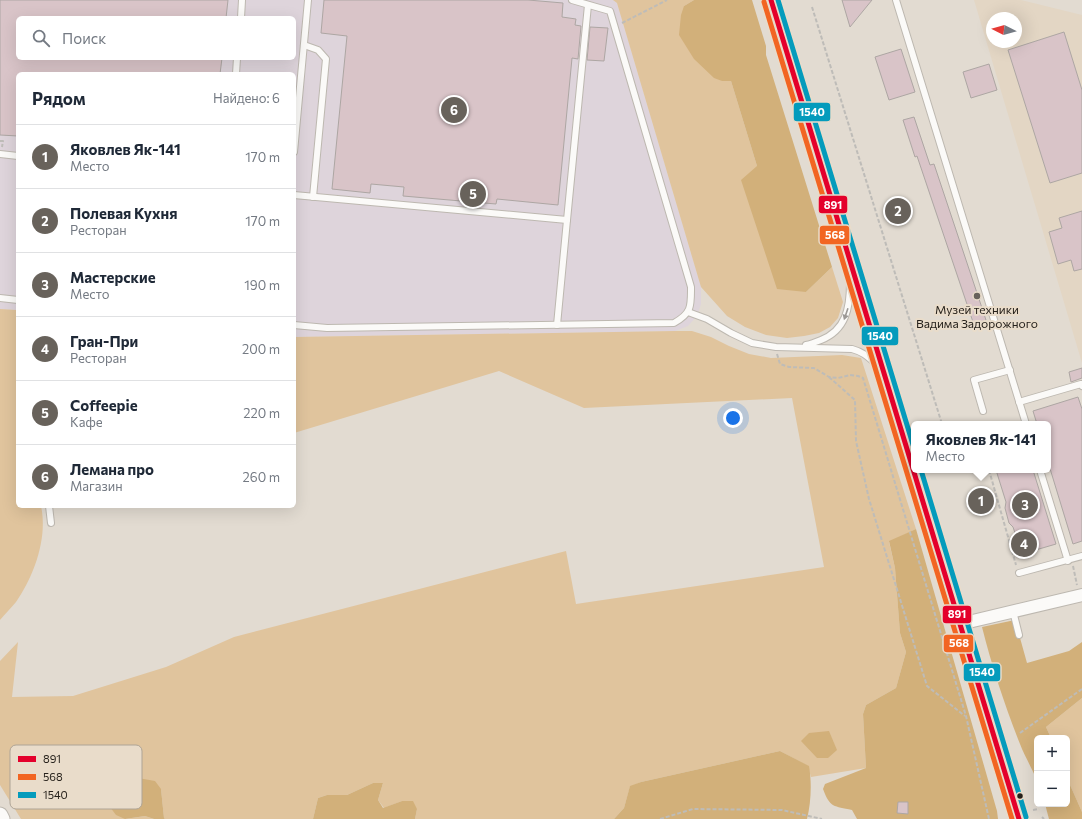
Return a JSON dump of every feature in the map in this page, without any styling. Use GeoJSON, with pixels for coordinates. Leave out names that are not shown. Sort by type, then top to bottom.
{"type":"FeatureCollection","features":[{"type":"Feature","properties":{"kind":"main road"},"geometry":{"type":"LineString","coordinates":[[771,0],[911,462]]}},
{"type":"Feature","properties":{"kind":"main road"},"geometry":{"type":"LineString","coordinates":[[914,473],[1019,819]]}},
{"type":"Feature","properties":{"kind":"street"},"geometry":{"type":"LineString","coordinates":[[960,624],[1081,595]]}},
{"type":"Feature","properties":{"kind":"street"},"geometry":{"type":"LineString","coordinates":[[0,815],[2,819]]}},
{"type":"Feature","properties":{"kind":"lane"},"geometry":{"type":"LineString","coordinates":[[241,16],[242,0]]}},
{"type":"Feature","properties":{"kind":"lane"},"geometry":{"type":"LineString","coordinates":[[296,131],[308,0]]}},
{"type":"Feature","properties":{"kind":"lane"},"geometry":{"type":"LineString","coordinates":[[296,325],[328,328],[674,323],[683,318],[688,312],[691,302],[692,287],[610,11],[572,0]]}},
{"type":"Feature","properties":{"kind":"lane"},"geometry":{"type":"LineString","coordinates":[[896,0],[1025,421]]}},
{"type":"Feature","properties":{"kind":"lane"},"geometry":{"type":"LineString","coordinates":[[557,325],[588,4]]}},
{"type":"Feature","properties":{"kind":"lane"},"geometry":{"type":"LineString","coordinates":[[304,46],[318,50],[326,59],[313,197]]}},
{"type":"Feature","properties":{"kind":"lane"},"geometry":{"type":"LineString","coordinates":[[236,72],[237,60]]}},
{"type":"Feature","properties":{"kind":"lane"},"geometry":{"type":"LineString","coordinates":[[0,154],[16,156]]}},
{"type":"Feature","properties":{"kind":"lane"},"geometry":{"type":"LineString","coordinates":[[296,195],[567,220]]}},
{"type":"Feature","properties":{"kind":"lane"},"geometry":{"type":"LineString","coordinates":[[800,347],[822,340],[838,328],[844,320],[848,310],[850,262]]}},
{"type":"Feature","properties":{"kind":"lane"},"geometry":{"type":"LineString","coordinates":[[0,298],[16,300]]}},
{"type":"Feature","properties":{"kind":"lane"},"geometry":{"type":"LineString","coordinates":[[688,312],[707,319],[752,343],[776,347],[843,348],[861,351],[884,373]]}},
{"type":"Feature","properties":{"kind":"lane"},"geometry":{"type":"LineString","coordinates":[[983,411],[974,380],[1010,370]]}},
{"type":"Feature","properties":{"kind":"lane"},"geometry":{"type":"LineString","coordinates":[[1019,402],[1081,384],[1082,386]]}},
{"type":"Feature","properties":{"kind":"lane"},"geometry":{"type":"LineString","coordinates":[[1041,473],[1069,560]]}},
{"type":"Feature","properties":{"kind":"lane"},"geometry":{"type":"LineString","coordinates":[[49,508],[51,523]]}},
{"type":"Feature","properties":{"kind":"lane"},"geometry":{"type":"LineString","coordinates":[[1018,573],[1082,556]]}},
{"type":"Feature","properties":{"kind":"lane"},"geometry":{"type":"LineString","coordinates":[[1013,611],[1019,635]]}},
{"type":"Feature","properties":{"kind":"path"},"geometry":{"type":"LineString","coordinates":[[615,27],[667,0]]}},
{"type":"Feature","properties":{"kind":"path"},"geometry":{"type":"LineString","coordinates":[[812,7],[941,421]]}},
{"type":"Feature","properties":{"kind":"path"},"geometry":{"type":"LineString","coordinates":[[776,347],[780,364],[789,367],[814,368],[828,377],[855,400],[856,441],[869,499],[927,686],[966,716]]}},
{"type":"Feature","properties":{"kind":"path"},"geometry":{"type":"LineString","coordinates":[[828,377],[838,378],[850,375],[863,378],[966,716],[989,819]]}},
{"type":"Feature","properties":{"kind":"path"},"geometry":{"type":"LineString","coordinates":[[991,473],[1018,573]]}},
{"type":"Feature","properties":{"kind":"path"},"geometry":{"type":"LineString","coordinates":[[1069,560],[1081,595]]}},
{"type":"Feature","properties":{"kind":"path"},"geometry":{"type":"LineString","coordinates":[[1020,733],[1082,689]]}},
{"type":"Feature","properties":{"kind":"path"},"geometry":{"type":"LineString","coordinates":[[1033,810],[1039,809]]}},
{"type":"Feature","properties":{"kind":"path"},"geometry":{"type":"LineString","coordinates":[[660,819],[693,810],[782,810],[822,819]]}},
{"type":"Feature","properties":{"kind":"shaded area"},"geometry":{"type":"Polygon","coordinates":[[[0,0],[613,0],[617,3],[701,287],[701,304],[697,316],[688,326],[675,331],[296,337],[296,72],[16,72],[16,310],[0,309],[0,0]]]}},
{"type":"Feature","properties":{"kind":"shaded area"},"geometry":{"type":"Polygon","coordinates":[[[613,0],[694,0],[684,6],[722,81],[731,81],[757,166],[806,292],[832,267],[843,302],[838,318],[830,327],[819,333],[804,336],[787,338],[766,335],[745,327],[727,316],[701,287],[617,3],[613,0]]]}},
{"type":"Feature","properties":{"kind":"shaded area"},"geometry":{"type":"Polygon","coordinates":[[[694,0],[752,0],[766,46],[766,55],[832,267],[806,292],[777,289],[741,180],[757,166],[731,81],[722,81],[714,78],[694,59],[679,35],[681,15],[684,6],[694,0]]]}},
{"type":"Feature","properties":{"kind":"shaded area"},"geometry":{"type":"Polygon","coordinates":[[[974,0],[1021,0],[1082,15],[1082,363],[988,48],[1022,48],[1022,12],[986,12],[986,40],[974,0]]]}},
{"type":"Feature","properties":{"kind":"shaded area"},"geometry":{"type":"Polygon","coordinates":[[[0,309],[16,310],[16,508],[41,508],[43,531],[34,569],[23,592],[0,620],[0,309]]]}},
{"type":"Feature","properties":{"kind":"shaded area"},"geometry":{"type":"Polygon","coordinates":[[[692,331],[711,337],[749,354],[771,358],[842,355],[861,358],[916,529],[889,542],[895,568],[900,633],[906,652],[896,688],[866,705],[863,714],[866,768],[811,777],[808,766],[780,751],[641,782],[630,787],[624,808],[614,819],[415,819],[417,809],[402,801],[384,808],[378,800],[383,783],[373,783],[347,795],[327,795],[318,798],[313,819],[165,819],[161,789],[142,805],[142,745],[10,745],[10,801],[0,785],[0,661],[18,642],[12,697],[73,696],[166,667],[234,637],[566,551],[576,604],[824,567],[792,398],[584,408],[499,371],[296,432],[296,337],[692,331]]]}},
{"type":"Feature","properties":{"kind":"shaded area"},"geometry":{"type":"Polygon","coordinates":[[[916,529],[997,811],[998,819],[857,819],[852,810],[833,805],[828,800],[823,789],[825,784],[866,768],[863,714],[866,705],[896,688],[906,652],[900,633],[895,568],[889,541],[916,529]]]}},
{"type":"Feature","properties":{"kind":"shaded area"},"geometry":{"type":"Polygon","coordinates":[[[1015,620],[1027,663],[1069,651],[1082,642],[1082,698],[1046,727],[1050,735],[1034,735],[1034,774],[1022,749],[1009,715],[994,672],[982,627],[1015,620]]]}},
{"type":"Feature","properties":{"kind":"shaded area"},"geometry":{"type":"Polygon","coordinates":[[[1082,698],[1082,812],[1070,785],[1070,735],[1050,735],[1046,727],[1082,698]]]}},
{"type":"Feature","properties":{"kind":"shaded area"},"geometry":{"type":"Polygon","coordinates":[[[829,731],[837,750],[828,758],[817,758],[801,741],[809,733],[829,731]]]}},
{"type":"Feature","properties":{"kind":"shaded area"},"geometry":{"type":"Polygon","coordinates":[[[780,751],[809,766],[811,793],[807,819],[614,819],[624,808],[630,786],[641,782],[780,751]]]}},
{"type":"Feature","properties":{"kind":"shaded area"},"geometry":{"type":"Polygon","coordinates":[[[142,779],[155,781],[161,789],[165,819],[154,819],[145,816],[125,819],[116,815],[112,809],[142,809],[142,779]]]}},
{"type":"Feature","properties":{"kind":"shaded area"},"geometry":{"type":"Polygon","coordinates":[[[373,783],[383,783],[378,800],[383,808],[402,801],[413,801],[417,809],[415,819],[313,819],[318,798],[327,795],[347,795],[373,783]]]}},
{"type":"Feature","properties":{"kind":"shaded area"},"geometry":{"type":"Polygon","coordinates":[[[1070,785],[1082,812],[1082,819],[1049,819],[1046,807],[1070,807],[1070,785]]]}},
{"type":"Feature","properties":{"kind":"shaded area"},"geometry":{"type":"Polygon","coordinates":[[[15,809],[137,809],[125,819],[21,819],[15,809]]]}},
{"type":"Feature","properties":{"kind":"shaded area"},"geometry":{"type":"Polygon","coordinates":[[[145,816],[154,819],[125,819],[145,816]]]}},
{"type":"Feature","properties":{"kind":"building"},"geometry":{"type":"Polygon","coordinates":[[[0,0],[228,0],[226,16],[16,16],[16,60],[222,60],[220,72],[16,72],[16,136],[0,135],[0,0]]]}},
{"type":"Feature","properties":{"kind":"building"},"geometry":{"type":"Polygon","coordinates":[[[324,0],[528,0],[563,3],[562,17],[576,19],[575,25],[581,26],[578,59],[572,58],[558,205],[497,199],[496,204],[403,196],[404,187],[371,184],[370,193],[332,189],[347,36],[321,33],[324,0]]]}},
{"type":"Feature","properties":{"kind":"building"},"geometry":{"type":"Polygon","coordinates":[[[842,0],[872,0],[850,27],[842,0]]]}},
{"type":"Feature","properties":{"kind":"building"},"geometry":{"type":"Polygon","coordinates":[[[590,27],[608,28],[604,61],[587,60],[590,27]]]}},
{"type":"Feature","properties":{"kind":"building"},"geometry":{"type":"Polygon","coordinates":[[[1064,32],[1082,90],[1082,173],[1050,183],[1008,50],[1022,48],[1022,46],[1064,32]]]}},
{"type":"Feature","properties":{"kind":"building"},"geometry":{"type":"Polygon","coordinates":[[[901,49],[915,92],[889,100],[875,57],[901,49]]]}},
{"type":"Feature","properties":{"kind":"building"},"geometry":{"type":"Polygon","coordinates":[[[989,64],[997,90],[971,98],[963,72],[989,64]]]}},
{"type":"Feature","properties":{"kind":"building"},"geometry":{"type":"Polygon","coordinates":[[[914,117],[930,165],[934,164],[986,320],[974,325],[917,156],[915,157],[903,120],[914,117]]]}},
{"type":"Feature","properties":{"kind":"building"},"geometry":{"type":"Polygon","coordinates":[[[1082,211],[1082,269],[1074,271],[1071,260],[1058,264],[1049,232],[1062,228],[1059,218],[1082,211]]]}},
{"type":"Feature","properties":{"kind":"building"},"geometry":{"type":"Polygon","coordinates":[[[1082,368],[1082,378],[1071,382],[1069,372],[1082,368]]]}},
{"type":"Feature","properties":{"kind":"building"},"geometry":{"type":"Polygon","coordinates":[[[1078,397],[1082,409],[1082,541],[1073,544],[1051,472],[1051,421],[1036,421],[1033,411],[1078,397]]]}},
{"type":"Feature","properties":{"kind":"building"},"geometry":{"type":"Polygon","coordinates":[[[997,473],[1034,473],[1056,544],[1022,554],[1013,527],[1009,523],[1005,508],[1006,502],[997,473]]]}},
{"type":"Feature","properties":{"kind":"building"},"geometry":{"type":"Polygon","coordinates":[[[898,802],[908,802],[908,814],[897,813],[898,802]]]}},
{"type":"Feature","properties":{"kind":"transit line","name":"891"},"geometry":{"type":"LineString","coordinates":[[771,0],[911,462]]}},
{"type":"Feature","properties":{"kind":"transit line","name":"1540"},"geometry":{"type":"LineString","coordinates":[[778,0],[911,438]]}},
{"type":"Feature","properties":{"kind":"transit line","name":"568"},"geometry":{"type":"LineString","coordinates":[[764,2],[1012,819]]}},
{"type":"Feature","properties":{"kind":"transit line","name":"891"},"geometry":{"type":"LineString","coordinates":[[914,473],[1019,819]]}},
{"type":"Feature","properties":{"kind":"transit line","name":"1540"},"geometry":{"type":"LineString","coordinates":[[922,473],[1026,817]]}},
{"type":"Feature","properties":{"kind":"place","name":"Лемана про"},"geometry":{"type":"Point","coordinates":[454,110]}},
{"type":"Feature","properties":{"kind":"place","name":"Coffeepie"},"geometry":{"type":"Point","coordinates":[473,194]}},
{"type":"Feature","properties":{"kind":"place","name":"Полевая Кухня"},"geometry":{"type":"Point","coordinates":[898,211]}},
{"type":"Feature","properties":{"kind":"place","name":"Музей техники Вадима Задорожного"},"geometry":{"type":"Point","coordinates":[977,296]}},
{"type":"Feature","properties":{"kind":"place","name":"Яковлев Як-141"},"geometry":{"type":"Point","coordinates":[981,501]}},
{"type":"Feature","properties":{"kind":"place","name":"Мастерские"},"geometry":{"type":"Point","coordinates":[1025,505]}},
{"type":"Feature","properties":{"kind":"place","name":"Гран-При"},"geometry":{"type":"Point","coordinates":[1024,544]}}]}
